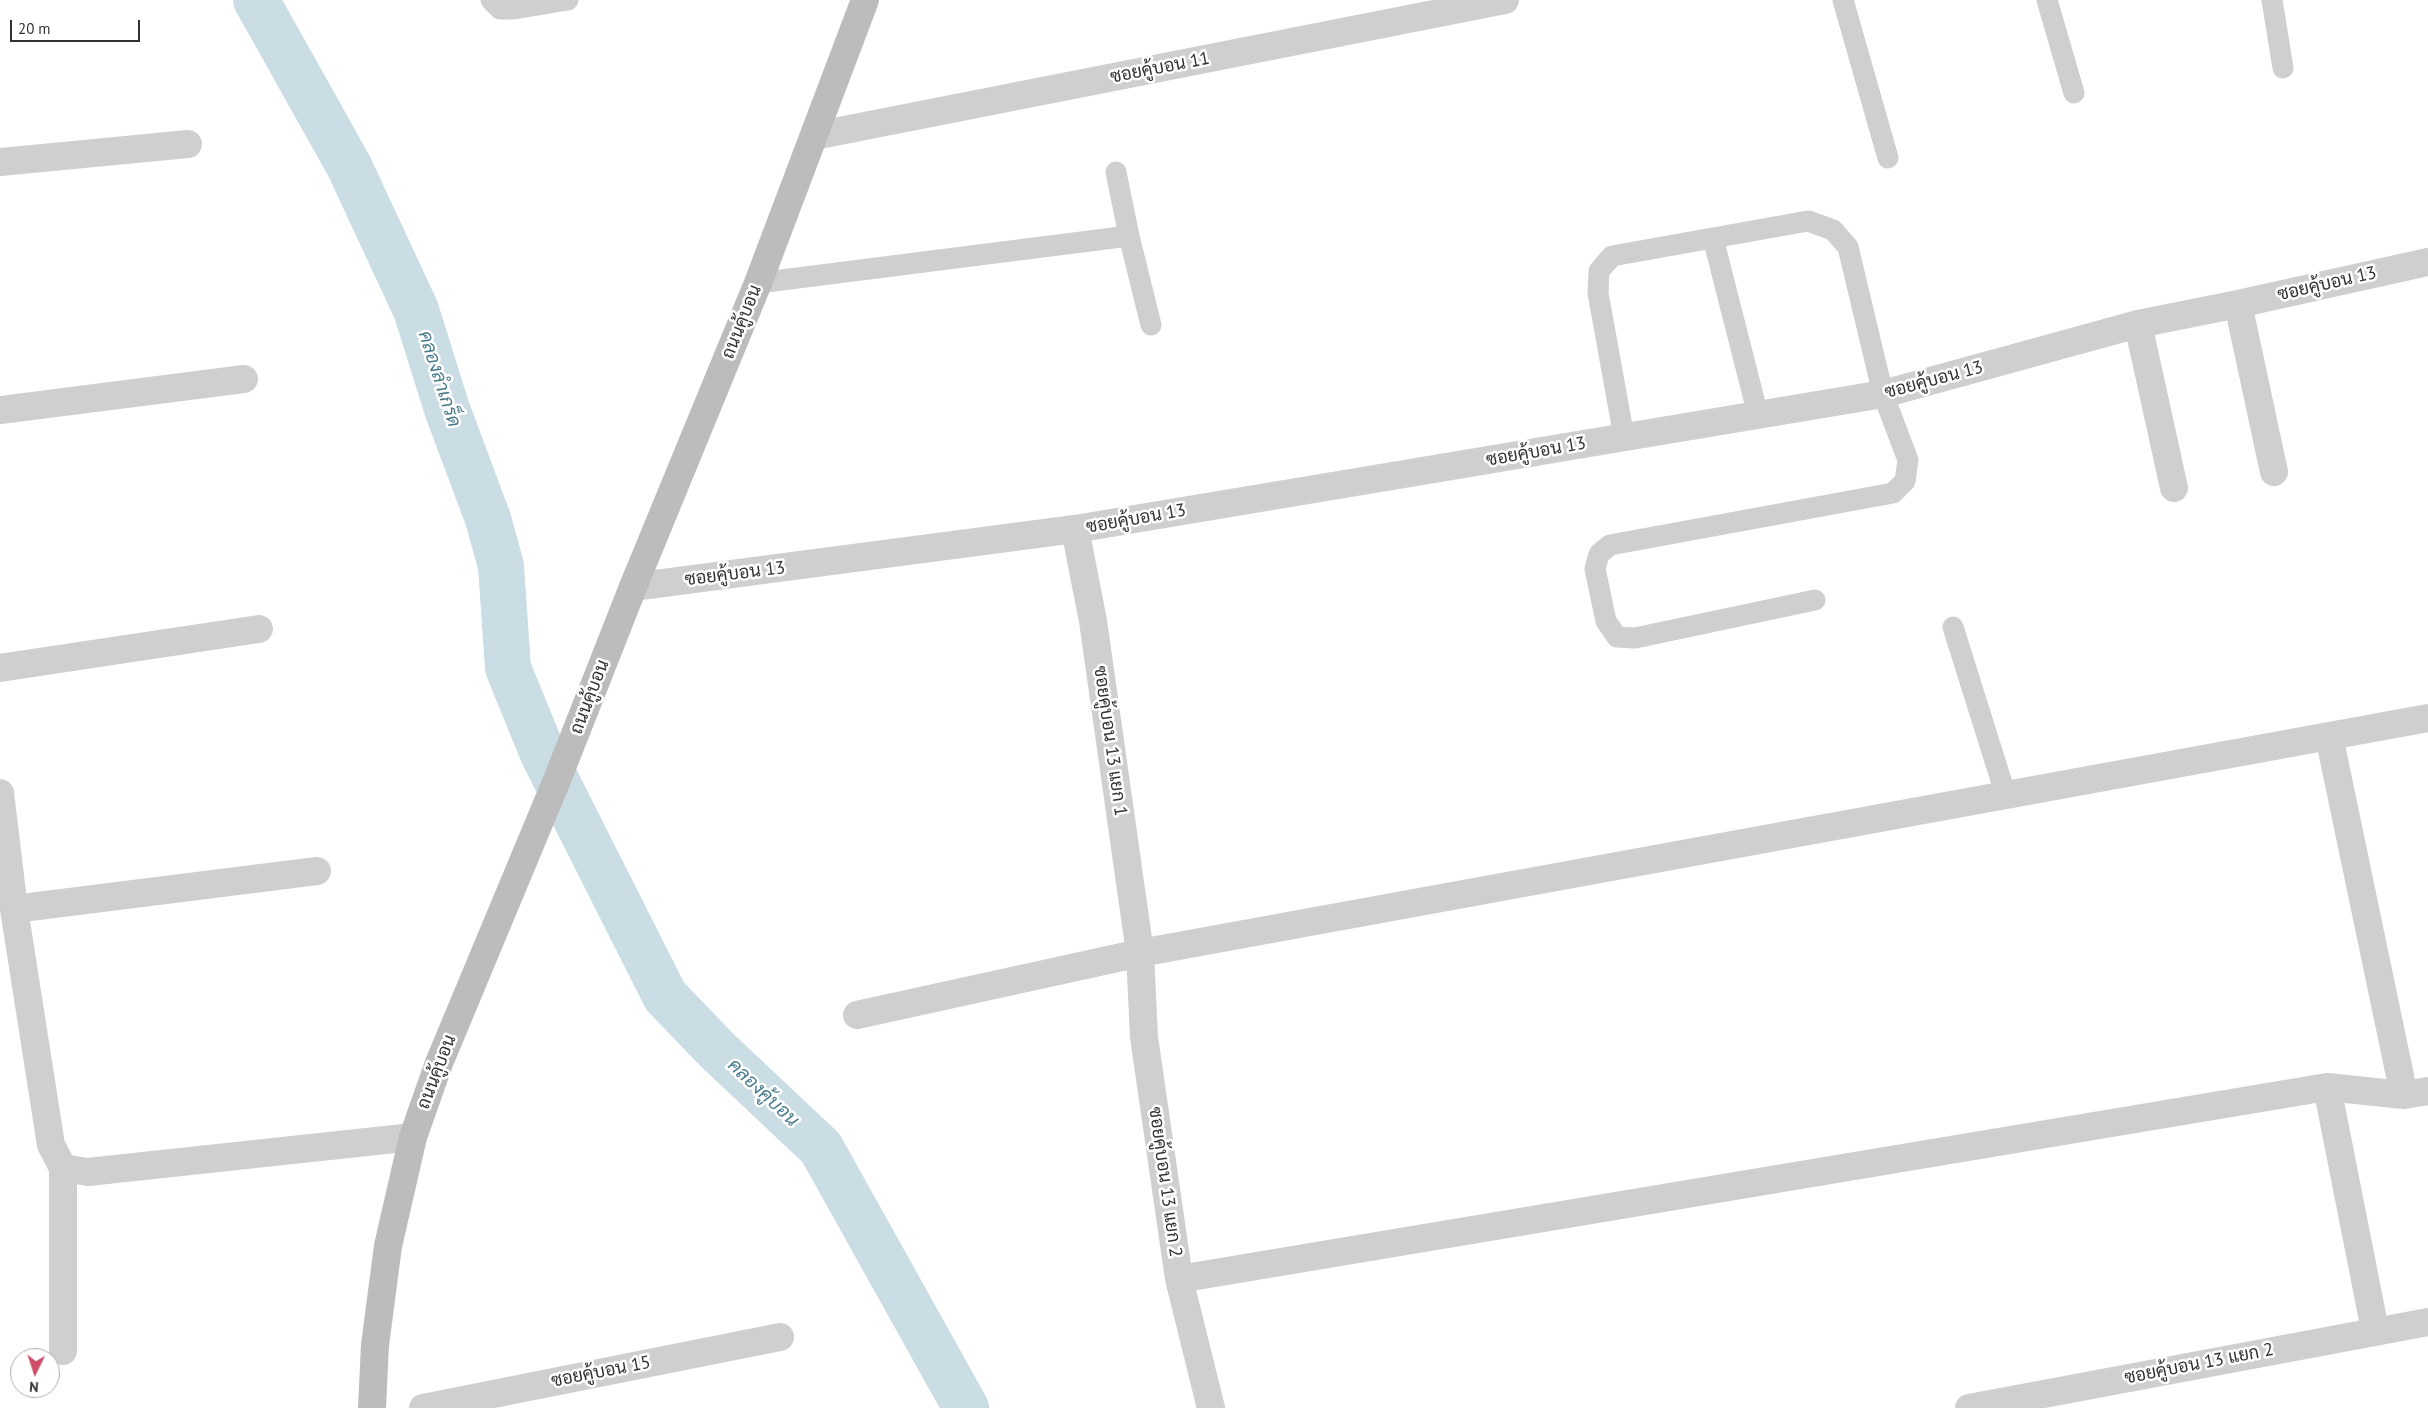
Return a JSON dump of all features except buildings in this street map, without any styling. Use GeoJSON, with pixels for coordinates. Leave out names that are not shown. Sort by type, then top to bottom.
{"type":"FeatureCollection","features":[{"type":"Feature","properties":{"kind":"main road","name":"ถนนคู้บอน"},"geometry":{"type":"LineString","coordinates":[[372,1408],[375,1345],[388,1246],[414,1137],[439,1063],[512,890],[582,719],[633,587],[758,284],[865,0]]}},
{"type":"Feature","properties":{"kind":"street","name":"ซอยคู้บอน 11"},"geometry":{"type":"LineString","coordinates":[[814,136],[1505,0]]}},
{"type":"Feature","properties":{"kind":"street"},"geometry":{"type":"LineString","coordinates":[[0,162],[188,144]]}},
{"type":"Feature","properties":{"kind":"street","name":"ซอยคู้บอน 13"},"geometry":{"type":"LineString","coordinates":[[633,587],[1076,529],[1883,394],[2138,324],[2428,262]]}},
{"type":"Feature","properties":{"kind":"street"},"geometry":{"type":"LineString","coordinates":[[2238,304],[2274,472]]}},
{"type":"Feature","properties":{"kind":"street"},"geometry":{"type":"LineString","coordinates":[[2138,324],[2174,488]]}},
{"type":"Feature","properties":{"kind":"street"},"geometry":{"type":"LineString","coordinates":[[0,410],[244,379]]}},
{"type":"Feature","properties":{"kind":"street","name":"ซอยคู้บอน 13 แยก 1"},"geometry":{"type":"LineString","coordinates":[[1076,529],[1093,621],[1140,953]]}},
{"type":"Feature","properties":{"kind":"street"},"geometry":{"type":"LineString","coordinates":[[0,668],[259,629]]}},
{"type":"Feature","properties":{"kind":"street"},"geometry":{"type":"LineString","coordinates":[[857,1015],[1140,953],[2428,718]]}},
{"type":"Feature","properties":{"kind":"street"},"geometry":{"type":"LineString","coordinates":[[1179,1278],[2326,1087],[2416,1093],[2329,736]]}},
{"type":"Feature","properties":{"kind":"street"},"geometry":{"type":"LineString","coordinates":[[0,793],[14,909],[51,1145],[63,1168],[63,1351]]}},
{"type":"Feature","properties":{"kind":"street"},"geometry":{"type":"LineString","coordinates":[[14,909],[317,871]]}},
{"type":"Feature","properties":{"kind":"street","name":"ซอยคู้บอน 13 แยก 2"},"geometry":{"type":"LineString","coordinates":[[1140,953],[1144,1037],[1179,1278],[1211,1408]]}},
{"type":"Feature","properties":{"kind":"street"},"geometry":{"type":"LineString","coordinates":[[2326,1087],[2374,1330]]}},
{"type":"Feature","properties":{"kind":"street"},"geometry":{"type":"LineString","coordinates":[[63,1168],[88,1172],[414,1137]]}},
{"type":"Feature","properties":{"kind":"street","name":"ซอยคู้บอน 13 แยก 2"},"geometry":{"type":"LineString","coordinates":[[1969,1408],[2374,1330],[2428,1322]]}},
{"type":"Feature","properties":{"kind":"street","name":"ซอยคู้บอน 15"},"geometry":{"type":"LineString","coordinates":[[423,1408],[780,1337]]}},
{"type":"Feature","properties":{"kind":"lane"},"geometry":{"type":"LineString","coordinates":[[491,0],[500,9],[514,10],[568,0]]}},
{"type":"Feature","properties":{"kind":"lane"},"geometry":{"type":"LineString","coordinates":[[1843,0],[1888,158]]}},
{"type":"Feature","properties":{"kind":"lane"},"geometry":{"type":"LineString","coordinates":[[2047,0],[2074,92]]}},
{"type":"Feature","properties":{"kind":"lane"},"geometry":{"type":"LineString","coordinates":[[2272,0],[2283,68]]}},
{"type":"Feature","properties":{"kind":"lane"},"geometry":{"type":"LineString","coordinates":[[1116,172],[1128,236],[1150,325]]}},
{"type":"Feature","properties":{"kind":"lane"},"geometry":{"type":"LineString","coordinates":[[1624,437],[1598,293],[1599,271],[1612,256],[1808,221],[1833,230],[1848,247],[1883,394],[1908,460],[1905,481],[1893,493],[1610,545],[1599,554],[1595,569],[1606,621],[1618,637],[1635,638],[1815,600]]}},
{"type":"Feature","properties":{"kind":"lane"},"geometry":{"type":"LineString","coordinates":[[758,284],[1128,236]]}},
{"type":"Feature","properties":{"kind":"lane"},"geometry":{"type":"LineString","coordinates":[[1712,238],[1758,415]]}},
{"type":"Feature","properties":{"kind":"lane"},"geometry":{"type":"LineString","coordinates":[[1953,627],[2006,796]]}},
{"type":"Feature","properties":{"kind":"waterway","name":"คลองลำเกร็ด"},"geometry":{"type":"LineString","coordinates":[[256,0],[349,166],[416,310],[447,409],[488,519],[501,566],[508,668],[543,754],[665,996],[717,1050],[821,1148],[966,1408]]}},
{"type":"Feature","properties":{"kind":"water label","name":"คลองคู้บอน"},"geometry":{"type":"Point","coordinates":[763,1093]}}]}
